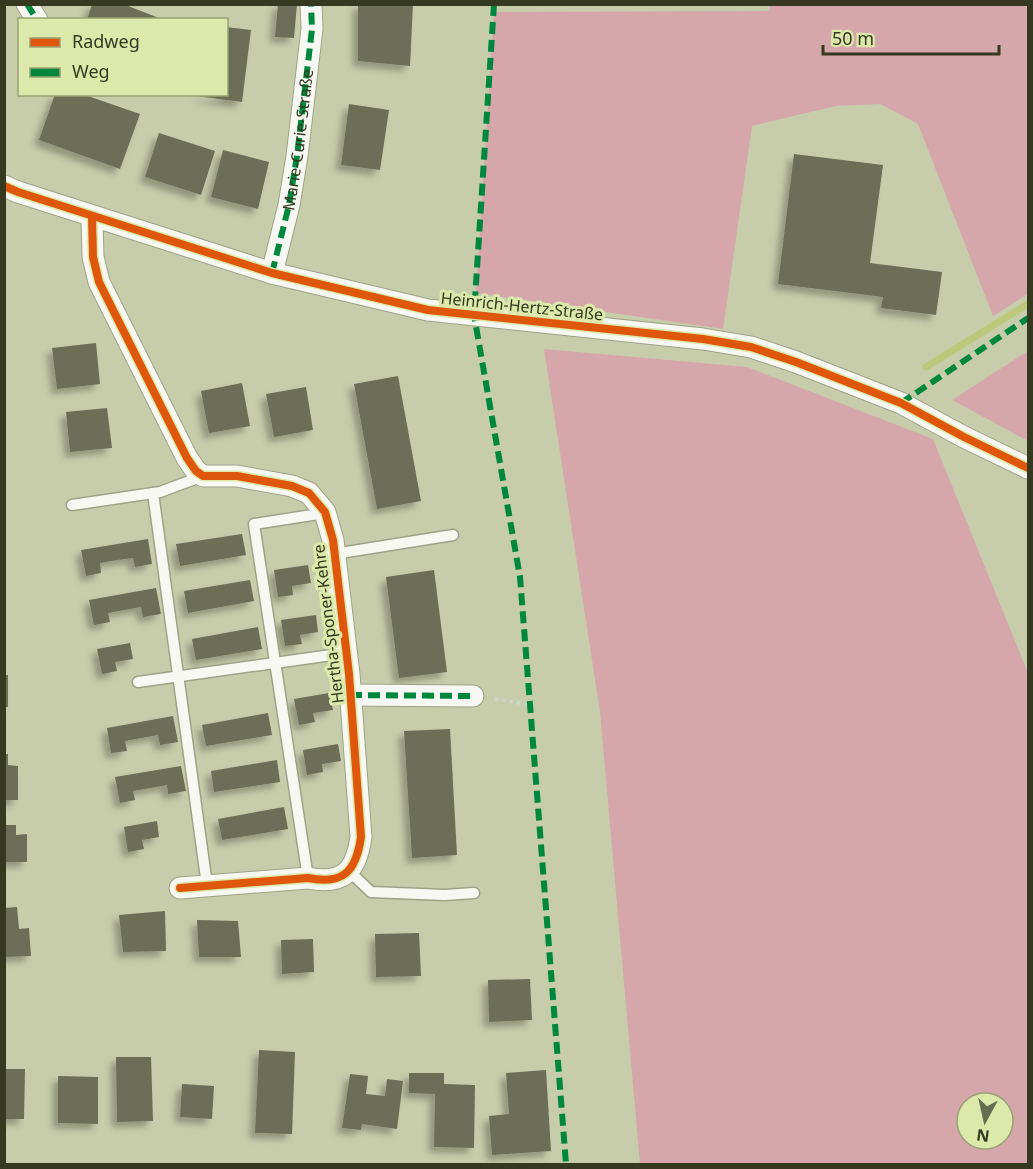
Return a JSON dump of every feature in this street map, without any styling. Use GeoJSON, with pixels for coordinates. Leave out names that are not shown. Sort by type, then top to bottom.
{"type":"FeatureCollection","features":[{"type":"Feature","properties":{"kind":"street"},"geometry":{"type":"LineString","coordinates":[[27,4],[35,18]]}},
{"type":"Feature","properties":{"kind":"street","name":"Marie-Curie-Straße"},"geometry":{"type":"LineString","coordinates":[[272,273],[290,206],[312,29],[311,4]]}},
{"type":"Feature","properties":{"kind":"street","name":"Heinrich-Hertz-Straße"},"geometry":{"type":"LineString","coordinates":[[4,186],[93,217],[272,273],[428,310],[703,339],[751,347],[901,403],[1029,468]]}},
{"type":"Feature","properties":{"kind":"street"},"geometry":{"type":"LineString","coordinates":[[93,217],[93,257],[99,282],[187,458],[196,471],[203,476],[237,476],[292,486],[309,494],[325,512]]}},
{"type":"Feature","properties":{"kind":"street","name":"Hertha-Sponer-Kehre"},"geometry":{"type":"LineString","coordinates":[[325,512],[334,554],[351,695],[361,837],[356,861],[348,870]]}},
{"type":"Feature","properties":{"kind":"street","name":"Hertha-Sponer-Kehre"},"geometry":{"type":"LineString","coordinates":[[351,695],[473,696]]}},
{"type":"Feature","properties":{"kind":"street"},"geometry":{"type":"LineString","coordinates":[[180,888],[308,878],[324,881],[335,880],[348,870]]}},
{"type":"Feature","properties":{"kind":"lane"},"geometry":{"type":"LineString","coordinates":[[72,505],[160,492],[203,476]]}},
{"type":"Feature","properties":{"kind":"lane"},"geometry":{"type":"LineString","coordinates":[[153,493],[207,885]]}},
{"type":"Feature","properties":{"kind":"lane"},"geometry":{"type":"LineString","coordinates":[[308,878],[254,524],[325,512]]}},
{"type":"Feature","properties":{"kind":"lane"},"geometry":{"type":"LineString","coordinates":[[334,554],[453,535]]}},
{"type":"Feature","properties":{"kind":"lane"},"geometry":{"type":"LineString","coordinates":[[138,682],[346,652]]}},
{"type":"Feature","properties":{"kind":"lane"},"geometry":{"type":"LineString","coordinates":[[348,870],[371,892],[445,895],[474,892]]}},
{"type":"Feature","properties":{"kind":"path"},"geometry":{"type":"LineString","coordinates":[[473,696],[529,704]]}},
{"type":"Feature","properties":{"kind":"shaded area"},"geometry":{"type":"Polygon","coordinates":[[[770,5],[1028,5],[1028,294],[993,316],[918,124],[880,104],[836,106],[752,126],[723,329],[476,293],[494,12],[769,11],[770,5]]]}},
{"type":"Feature","properties":{"kind":"shaded area"},"geometry":{"type":"Polygon","coordinates":[[[544,349],[747,367],[933,439],[1028,673],[1028,1164],[640,1164],[600,712],[544,349]]]}},
{"type":"Feature","properties":{"kind":"shaded area"},"geometry":{"type":"Polygon","coordinates":[[[1028,351],[1028,441],[952,400],[1028,351]]]}},
{"type":"Feature","properties":{"kind":"building"},"geometry":{"type":"Polygon","coordinates":[[[92,4],[123,4],[159,18],[88,18],[92,4]]]}},
{"type":"Feature","properties":{"kind":"building"},"geometry":{"type":"Polygon","coordinates":[[[278,4],[297,4],[294,38],[275,37],[278,4]]]}},
{"type":"Feature","properties":{"kind":"building"},"geometry":{"type":"Polygon","coordinates":[[[358,4],[413,4],[410,66],[358,61],[358,4]]]}},
{"type":"Feature","properties":{"kind":"building"},"geometry":{"type":"Polygon","coordinates":[[[228,27],[251,30],[242,102],[196,96],[228,96],[228,27]]]}},
{"type":"Feature","properties":{"kind":"building"},"geometry":{"type":"Polygon","coordinates":[[[54,96],[88,96],[140,114],[120,169],[39,140],[54,96]]]}},
{"type":"Feature","properties":{"kind":"building"},"geometry":{"type":"Polygon","coordinates":[[[349,104],[389,110],[380,170],[341,165],[349,104]]]}},
{"type":"Feature","properties":{"kind":"building"},"geometry":{"type":"Polygon","coordinates":[[[159,133],[215,151],[201,195],[145,177],[159,133]]]}},
{"type":"Feature","properties":{"kind":"building"},"geometry":{"type":"Polygon","coordinates":[[[223,150],[269,162],[258,209],[211,197],[223,150]]]}},
{"type":"Feature","properties":{"kind":"building"},"geometry":{"type":"Polygon","coordinates":[[[794,154],[883,165],[870,263],[942,272],[936,315],[881,308],[883,297],[778,284],[794,154]]]}},
{"type":"Feature","properties":{"kind":"building"},"geometry":{"type":"Polygon","coordinates":[[[96,343],[100,384],[57,389],[52,348],[96,343]]]}},
{"type":"Feature","properties":{"kind":"building"},"geometry":{"type":"Polygon","coordinates":[[[398,376],[421,501],[377,509],[354,384],[398,376]]]}},
{"type":"Feature","properties":{"kind":"building"},"geometry":{"type":"Polygon","coordinates":[[[242,383],[250,426],[209,433],[201,391],[242,383]]]}},
{"type":"Feature","properties":{"kind":"building"},"geometry":{"type":"Polygon","coordinates":[[[306,387],[313,430],[274,437],[266,394],[306,387]]]}},
{"type":"Feature","properties":{"kind":"building"},"geometry":{"type":"Polygon","coordinates":[[[107,408],[112,448],[70,452],[66,412],[107,408]]]}},
{"type":"Feature","properties":{"kind":"building"},"geometry":{"type":"Polygon","coordinates":[[[242,534],[246,555],[180,566],[176,544],[242,534]]]}},
{"type":"Feature","properties":{"kind":"building"},"geometry":{"type":"Polygon","coordinates":[[[148,539],[152,564],[135,567],[133,558],[100,563],[101,573],[86,576],[81,550],[148,539]]]}},
{"type":"Feature","properties":{"kind":"building"},"geometry":{"type":"Polygon","coordinates":[[[308,565],[311,583],[292,586],[293,595],[278,597],[274,570],[308,565]]]}},
{"type":"Feature","properties":{"kind":"building"},"geometry":{"type":"Polygon","coordinates":[[[434,570],[447,672],[399,678],[386,577],[434,570]]]}},
{"type":"Feature","properties":{"kind":"building"},"geometry":{"type":"Polygon","coordinates":[[[250,580],[254,601],[188,613],[184,591],[250,580]]]}},
{"type":"Feature","properties":{"kind":"building"},"geometry":{"type":"Polygon","coordinates":[[[156,588],[161,614],[143,617],[141,607],[108,613],[110,622],[94,625],[89,600],[156,588]]]}},
{"type":"Feature","properties":{"kind":"building"},"geometry":{"type":"Polygon","coordinates":[[[316,615],[318,632],[300,635],[302,644],[285,646],[281,620],[316,615]]]}},
{"type":"Feature","properties":{"kind":"building"},"geometry":{"type":"Polygon","coordinates":[[[258,627],[262,649],[196,660],[192,639],[258,627]]]}},
{"type":"Feature","properties":{"kind":"building"},"geometry":{"type":"Polygon","coordinates":[[[130,643],[133,659],[115,662],[117,671],[102,674],[97,649],[130,643]]]}},
{"type":"Feature","properties":{"kind":"building"},"geometry":{"type":"Polygon","coordinates":[[[4,675],[8,675],[8,707],[4,707],[4,675]]]}},
{"type":"Feature","properties":{"kind":"building"},"geometry":{"type":"Polygon","coordinates":[[[329,693],[333,710],[313,713],[315,722],[299,725],[294,699],[329,693]]]}},
{"type":"Feature","properties":{"kind":"building"},"geometry":{"type":"Polygon","coordinates":[[[268,713],[272,735],[206,746],[202,725],[268,713]]]}},
{"type":"Feature","properties":{"kind":"building"},"geometry":{"type":"Polygon","coordinates":[[[173,716],[178,742],[160,745],[158,735],[125,741],[127,751],[111,753],[107,728],[173,716]]]}},
{"type":"Feature","properties":{"kind":"building"},"geometry":{"type":"Polygon","coordinates":[[[450,729],[457,855],[412,858],[404,731],[450,729]]]}},
{"type":"Feature","properties":{"kind":"building"},"geometry":{"type":"Polygon","coordinates":[[[338,744],[341,761],[322,764],[323,772],[307,775],[303,750],[338,744]]]}},
{"type":"Feature","properties":{"kind":"building"},"geometry":{"type":"Polygon","coordinates":[[[4,754],[8,754],[8,765],[18,766],[18,800],[4,800],[4,754]]]}},
{"type":"Feature","properties":{"kind":"building"},"geometry":{"type":"Polygon","coordinates":[[[277,760],[280,782],[214,792],[211,771],[277,760]]]}},
{"type":"Feature","properties":{"kind":"building"},"geometry":{"type":"Polygon","coordinates":[[[181,766],[186,791],[168,794],[167,785],[133,791],[135,800],[120,803],[115,777],[181,766]]]}},
{"type":"Feature","properties":{"kind":"building"},"geometry":{"type":"Polygon","coordinates":[[[284,807],[288,829],[222,840],[218,819],[284,807]]]}},
{"type":"Feature","properties":{"kind":"building"},"geometry":{"type":"Polygon","coordinates":[[[157,821],[159,837],[142,840],[144,849],[128,852],[124,827],[157,821]]]}},
{"type":"Feature","properties":{"kind":"building"},"geometry":{"type":"Polygon","coordinates":[[[4,825],[16,825],[16,835],[27,834],[27,862],[4,862],[4,825]]]}},
{"type":"Feature","properties":{"kind":"building"},"geometry":{"type":"Polygon","coordinates":[[[17,907],[19,929],[29,928],[31,956],[4,957],[4,908],[17,907]]]}},
{"type":"Feature","properties":{"kind":"building"},"geometry":{"type":"Polygon","coordinates":[[[165,911],[166,951],[123,952],[119,915],[165,911]]]}},
{"type":"Feature","properties":{"kind":"building"},"geometry":{"type":"Polygon","coordinates":[[[197,920],[238,921],[241,957],[199,957],[197,920]]]}},
{"type":"Feature","properties":{"kind":"building"},"geometry":{"type":"Polygon","coordinates":[[[419,933],[421,976],[376,977],[375,934],[419,933]]]}},
{"type":"Feature","properties":{"kind":"building"},"geometry":{"type":"Polygon","coordinates":[[[313,939],[314,972],[282,974],[281,940],[313,939]]]}},
{"type":"Feature","properties":{"kind":"building"},"geometry":{"type":"Polygon","coordinates":[[[530,979],[532,1020],[489,1022],[488,980],[530,979]]]}},
{"type":"Feature","properties":{"kind":"building"},"geometry":{"type":"Polygon","coordinates":[[[259,1050],[295,1052],[292,1134],[255,1133],[259,1050]]]}},
{"type":"Feature","properties":{"kind":"building"},"geometry":{"type":"Polygon","coordinates":[[[116,1057],[151,1057],[153,1121],[117,1122],[116,1057]]]}},
{"type":"Feature","properties":{"kind":"building"},"geometry":{"type":"Polygon","coordinates":[[[4,1069],[25,1069],[24,1119],[4,1119],[4,1069]]]}},
{"type":"Feature","properties":{"kind":"building"},"geometry":{"type":"Polygon","coordinates":[[[546,1070],[551,1151],[492,1155],[489,1116],[509,1114],[506,1073],[546,1070]]]}},
{"type":"Feature","properties":{"kind":"building"},"geometry":{"type":"Polygon","coordinates":[[[409,1073],[444,1073],[444,1084],[475,1085],[474,1148],[434,1147],[435,1094],[409,1093],[409,1073]]]}},
{"type":"Feature","properties":{"kind":"building"},"geometry":{"type":"Polygon","coordinates":[[[350,1074],[368,1076],[366,1094],[385,1096],[387,1079],[403,1081],[397,1129],[362,1124],[361,1130],[342,1128],[350,1074]]]}},
{"type":"Feature","properties":{"kind":"building"},"geometry":{"type":"Polygon","coordinates":[[[58,1076],[98,1077],[98,1124],[58,1123],[58,1076]]]}},
{"type":"Feature","properties":{"kind":"building"},"geometry":{"type":"Polygon","coordinates":[[[182,1084],[214,1086],[212,1119],[180,1117],[182,1084]]]}},
{"type":"Feature","properties":{"kind":"waterway"},"geometry":{"type":"LineString","coordinates":[[926,367],[1028,304]]}},
{"type":"Feature","properties":{"kind":"marked path"},"geometry":{"type":"LineString","coordinates":[[27,4],[36,18]]}},
{"type":"Feature","properties":{"kind":"marked path"},"geometry":{"type":"LineString","coordinates":[[272,273],[289,205],[297,156],[312,29],[311,4]]}},
{"type":"Feature","properties":{"kind":"marked path"},"geometry":{"type":"LineString","coordinates":[[494,4],[474,315],[520,577],[566,1164]]}},
{"type":"Feature","properties":{"kind":"marked path"},"geometry":{"type":"LineString","coordinates":[[901,403],[1028,318]]}},
{"type":"Feature","properties":{"kind":"marked path"},"geometry":{"type":"LineString","coordinates":[[350,695],[473,696]]}},
{"type":"Feature","properties":{"kind":"cycle path"},"geometry":{"type":"LineString","coordinates":[[4,186],[272,273],[428,310],[703,339],[751,347],[901,403],[1028,468]]}},
{"type":"Feature","properties":{"kind":"cycle path"},"geometry":{"type":"LineString","coordinates":[[92,217],[93,257],[99,282],[187,458],[196,471],[203,476],[237,476],[292,486],[309,493],[325,512],[333,540],[349,674],[361,837],[356,859],[346,873],[330,879],[308,878],[180,888]]}}]}
